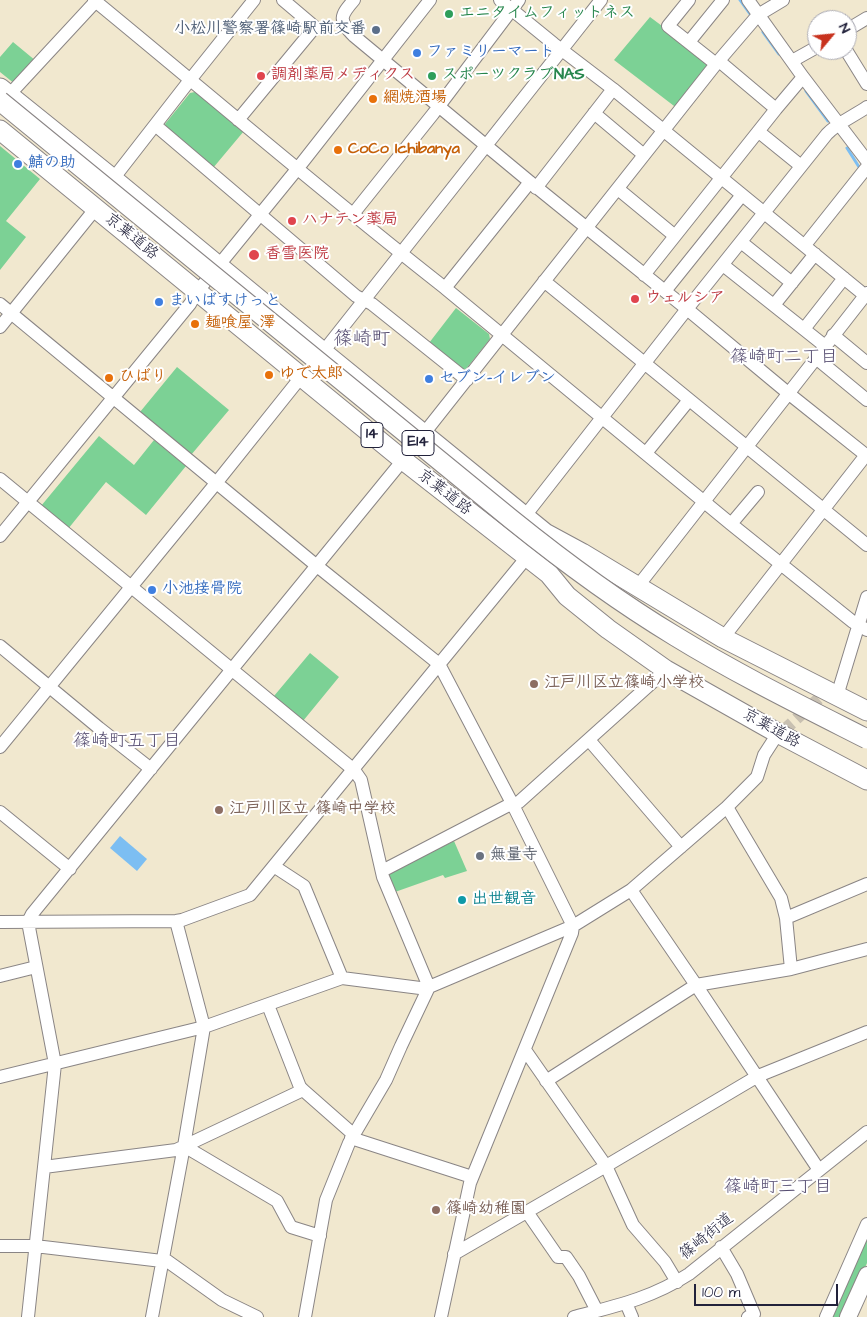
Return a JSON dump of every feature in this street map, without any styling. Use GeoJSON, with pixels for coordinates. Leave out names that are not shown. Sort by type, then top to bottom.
{"type":"FeatureCollection","features":[{"type":"Feature","properties":{"kind":"highway","name":"京葉道路"},"geometry":{"type":"LineString","coordinates":[[3,95],[113,179],[218,267],[545,533],[638,586],[723,638],[830,697],[867,711]]}},
{"type":"Feature","properties":{"kind":"highway","name":"京葉道路"},"geometry":{"type":"LineString","coordinates":[[3,95],[503,513],[572,567],[644,617],[692,646],[867,739]]}},
{"type":"Feature","properties":{"kind":"highway","name":"京葉道路"},"geometry":{"type":"LineString","coordinates":[[0,117],[487,516],[565,577],[638,627],[708,670],[867,752]]}},
{"type":"Feature","properties":{"kind":"highway","name":"京葉道路"},"geometry":{"type":"LineString","coordinates":[[0,130],[403,460],[549,574],[567,596],[608,629],[666,670],[867,780]]}},
{"type":"Feature","properties":{"kind":"highway"},"geometry":{"type":"LineString","coordinates":[[545,533],[577,560],[681,628],[720,650],[830,697],[867,725]]}},
{"type":"Feature","properties":{"kind":"highway"},"geometry":{"type":"LineString","coordinates":[[549,574],[632,635],[702,679],[867,766]]}},
{"type":"Feature","properties":{"kind":"main road"},"geometry":{"type":"LineString","coordinates":[[848,1317],[867,1276]]}},
{"type":"Feature","properties":{"kind":"street"},"geometry":{"type":"LineString","coordinates":[[3,95],[95,0],[238,120],[731,524],[863,628]]}},
{"type":"Feature","properties":{"kind":"street"},"geometry":{"type":"LineString","coordinates":[[113,179],[254,0]]}},
{"type":"Feature","properties":{"kind":"street"},"geometry":{"type":"LineString","coordinates":[[238,120],[315,27],[283,0]]}},
{"type":"Feature","properties":{"kind":"street"},"geometry":{"type":"LineString","coordinates":[[354,0],[342,14],[344,24],[354,36],[533,185],[866,455],[723,638]]}},
{"type":"Feature","properties":{"kind":"street"},"geometry":{"type":"LineString","coordinates":[[500,0],[516,5],[563,50],[866,295],[638,586]]}},
{"type":"Feature","properties":{"kind":"street"},"geometry":{"type":"LineString","coordinates":[[323,352],[602,0]]}},
{"type":"Feature","properties":{"kind":"street"},"geometry":{"type":"LineString","coordinates":[[689,42],[724,0]]}},
{"type":"Feature","properties":{"kind":"street"},"geometry":{"type":"LineString","coordinates":[[748,0],[803,78],[867,161]]}},
{"type":"Feature","properties":{"kind":"street"},"geometry":{"type":"LineString","coordinates":[[28,1317],[55,1064],[28,922],[32,914],[403,460],[718,63],[758,15],[782,0]]}},
{"type":"Feature","properties":{"kind":"street"},"geometry":{"type":"LineString","coordinates":[[0,536],[190,304],[197,292],[298,168],[426,1]]}},
{"type":"Feature","properties":{"kind":"street"},"geometry":{"type":"LineString","coordinates":[[682,2],[668,26],[776,109]]}},
{"type":"Feature","properties":{"kind":"street"},"geometry":{"type":"LineString","coordinates":[[353,214],[516,5]]}},
{"type":"Feature","properties":{"kind":"street"},"geometry":{"type":"LineString","coordinates":[[792,61],[807,53]]}},
{"type":"Feature","properties":{"kind":"street"},"geometry":{"type":"LineString","coordinates":[[852,60],[867,84]]}},
{"type":"Feature","properties":{"kind":"street"},"geometry":{"type":"LineString","coordinates":[[644,275],[776,109],[803,78]]}},
{"type":"Feature","properties":{"kind":"street"},"geometry":{"type":"LineString","coordinates":[[445,288],[613,89]]}},
{"type":"Feature","properties":{"kind":"street"},"geometry":{"type":"LineString","coordinates":[[525,516],[644,363],[834,126],[844,122],[867,107]]}},
{"type":"Feature","properties":{"kind":"street"},"geometry":{"type":"LineString","coordinates":[[594,113],[644,155]]}},
{"type":"Feature","properties":{"kind":"street"},"geometry":{"type":"LineString","coordinates":[[155,125],[356,296],[372,304],[467,380]]}},
{"type":"Feature","properties":{"kind":"street"},"geometry":{"type":"LineString","coordinates":[[759,132],[801,166]]}},
{"type":"Feature","properties":{"kind":"street"},"geometry":{"type":"LineString","coordinates":[[805,245],[867,167]]}},
{"type":"Feature","properties":{"kind":"street"},"geometry":{"type":"LineString","coordinates":[[618,189],[675,236]]}},
{"type":"Feature","properties":{"kind":"street"},"geometry":{"type":"LineString","coordinates":[[664,291],[742,196]]}},
{"type":"Feature","properties":{"kind":"street"},"geometry":{"type":"LineString","coordinates":[[0,327],[96,208]]}},
{"type":"Feature","properties":{"kind":"street"},"geometry":{"type":"LineString","coordinates":[[741,242],[792,283]]}},
{"type":"Feature","properties":{"kind":"street"},"geometry":{"type":"LineString","coordinates":[[774,305],[815,254]]}},
{"type":"Feature","properties":{"kind":"street"},"geometry":{"type":"LineString","coordinates":[[723,265],[825,346]]}},
{"type":"Feature","properties":{"kind":"street"},"geometry":{"type":"LineString","coordinates":[[804,329],[844,278]]}},
{"type":"Feature","properties":{"kind":"street"},"geometry":{"type":"LineString","coordinates":[[544,282],[867,545]]}},
{"type":"Feature","properties":{"kind":"street"},"geometry":{"type":"LineString","coordinates":[[0,304],[317,566],[439,664],[513,805],[573,926],[572,933],[525,1050],[472,1177],[441,1317]]}},
{"type":"Feature","properties":{"kind":"street"},"geometry":{"type":"LineString","coordinates":[[833,336],[867,363]]}},
{"type":"Feature","properties":{"kind":"street"},"geometry":{"type":"LineString","coordinates":[[816,358],[867,400]]}},
{"type":"Feature","properties":{"kind":"street"},"geometry":{"type":"LineString","coordinates":[[0,747],[301,377]]}},
{"type":"Feature","properties":{"kind":"street"},"geometry":{"type":"LineString","coordinates":[[646,453],[689,400]]}},
{"type":"Feature","properties":{"kind":"street"},"geometry":{"type":"LineString","coordinates":[[0,479],[354,770],[361,780],[382,871],[429,987],[400,1046],[386,1080],[352,1136],[326,1200],[304,1317]]}},
{"type":"Feature","properties":{"kind":"street"},"geometry":{"type":"LineString","coordinates":[[731,524],[758,492]]}},
{"type":"Feature","properties":{"kind":"street"},"geometry":{"type":"LineString","coordinates":[[0,922],[176,921],[250,895],[527,557]]}},
{"type":"Feature","properties":{"kind":"street"},"geometry":{"type":"LineString","coordinates":[[830,697],[863,628],[867,597]]}},
{"type":"Feature","properties":{"kind":"street"},"geometry":{"type":"LineString","coordinates":[[0,646],[151,769]]}},
{"type":"Feature","properties":{"kind":"street"},"geometry":{"type":"LineString","coordinates":[[382,871],[519,802],[666,670]]}},
{"type":"Feature","properties":{"kind":"street"},"geometry":{"type":"LineString","coordinates":[[0,1077],[204,1027],[342,978],[420,988],[429,987],[573,926],[631,890],[727,807],[757,776],[764,755],[775,738],[782,732]]}},
{"type":"Feature","properties":{"kind":"street"},"geometry":{"type":"LineString","coordinates":[[589,740],[681,847]]}},
{"type":"Feature","properties":{"kind":"street"},"geometry":{"type":"LineString","coordinates":[[727,807],[781,898],[786,918],[791,970]]}},
{"type":"Feature","properties":{"kind":"street"},"geometry":{"type":"LineString","coordinates":[[0,812],[70,869]]}},
{"type":"Feature","properties":{"kind":"street"},"geometry":{"type":"LineString","coordinates":[[274,867],[304,886],[342,978]]}},
{"type":"Feature","properties":{"kind":"street"},"geometry":{"type":"LineString","coordinates":[[786,918],[867,884]]}},
{"type":"Feature","properties":{"kind":"street"},"geometry":{"type":"LineString","coordinates":[[631,890],[820,1170]]}},
{"type":"Feature","properties":{"kind":"street"},"geometry":{"type":"LineString","coordinates":[[152,1317],[204,1027],[176,921]]}},
{"type":"Feature","properties":{"kind":"street"},"geometry":{"type":"LineString","coordinates":[[546,1081],[696,984],[791,970],[867,949]]}},
{"type":"Feature","properties":{"kind":"street"},"geometry":{"type":"LineString","coordinates":[[0,976],[36,968]]}},
{"type":"Feature","properties":{"kind":"street"},"geometry":{"type":"LineString","coordinates":[[268,1005],[303,1090],[352,1136],[472,1177]]}},
{"type":"Feature","properties":{"kind":"street"},"geometry":{"type":"LineString","coordinates":[[454,1254],[758,1076],[867,1032]]}},
{"type":"Feature","properties":{"kind":"street"},"geometry":{"type":"LineString","coordinates":[[525,1050],[606,1166],[633,1224],[665,1262],[676,1282]]}},
{"type":"Feature","properties":{"kind":"street"},"geometry":{"type":"LineString","coordinates":[[44,1167],[176,1150],[303,1090]]}},
{"type":"Feature","properties":{"kind":"street","name":"篠崎街道"},"geometry":{"type":"LineString","coordinates":[[574,1317],[626,1303],[666,1288],[676,1282],[867,1132]]}},
{"type":"Feature","properties":{"kind":"street"},"geometry":{"type":"LineString","coordinates":[[184,1146],[277,1201],[291,1227],[320,1236]]}},
{"type":"Feature","properties":{"kind":"street"},"geometry":{"type":"LineString","coordinates":[[527,1212],[558,1257],[566,1257],[579,1276],[597,1311]]}},
{"type":"Feature","properties":{"kind":"street"},"geometry":{"type":"LineString","coordinates":[[826,1317],[867,1224]]}},
{"type":"Feature","properties":{"kind":"street"},"geometry":{"type":"LineString","coordinates":[[0,1246],[35,1246],[162,1260],[222,1300],[257,1317]]}},
{"type":"Feature","properties":{"kind":"street"},"geometry":{"type":"LineString","coordinates":[[722,1247],[737,1274],[754,1314],[748,1317]]}},
{"type":"Feature","properties":{"kind":"street"},"geometry":{"type":"LineString","coordinates":[[626,1303],[632,1317]]}},
{"type":"Feature","properties":{"kind":"green space"},"geometry":{"type":"Polygon","coordinates":[[[650,17],[713,64],[678,109],[614,60],[650,17]]]}},
{"type":"Feature","properties":{"kind":"green space"},"geometry":{"type":"Polygon","coordinates":[[[13,42],[36,61],[15,84],[0,72],[0,57],[13,42]]]}},
{"type":"Feature","properties":{"kind":"green space"},"geometry":{"type":"Polygon","coordinates":[[[195,92],[244,131],[213,168],[166,128],[165,124],[190,93],[195,92]]]}},
{"type":"Feature","properties":{"kind":"green space"},"geometry":{"type":"Polygon","coordinates":[[[0,146],[40,179],[6,221],[26,237],[0,270],[0,146]]]}},
{"type":"Feature","properties":{"kind":"green space"},"geometry":{"type":"Polygon","coordinates":[[[456,308],[489,334],[490,339],[466,369],[461,369],[429,343],[456,308]]]}},
{"type":"Feature","properties":{"kind":"green space"},"geometry":{"type":"Polygon","coordinates":[[[177,367],[229,410],[191,455],[140,412],[177,367]]]}},
{"type":"Feature","properties":{"kind":"green space"},"geometry":{"type":"Polygon","coordinates":[[[99,436],[134,465],[154,440],[186,466],[146,515],[106,482],[68,529],[41,506],[99,436]]]}},
{"type":"Feature","properties":{"kind":"green space"},"geometry":{"type":"Polygon","coordinates":[[[310,653],[339,677],[303,721],[274,696],[310,653]]]}},
{"type":"Feature","properties":{"kind":"green space"},"geometry":{"type":"Polygon","coordinates":[[[454,841],[467,871],[445,878],[443,875],[395,892],[387,874],[454,841]]]}},
{"type":"Feature","properties":{"kind":"green space"},"geometry":{"type":"Polygon","coordinates":[[[867,1232],[867,1263],[843,1317],[829,1317],[867,1232]]]}},
{"type":"Feature","properties":{"kind":"water"},"geometry":{"type":"Polygon","coordinates":[[[120,836],[147,859],[137,871],[110,848],[120,836]]]}},
{"type":"Feature","properties":{"kind":"waterway"},"geometry":{"type":"LineString","coordinates":[[740,0],[750,14]]}},
{"type":"Feature","properties":{"kind":"waterway"},"geometry":{"type":"LineString","coordinates":[[763,32],[779,54]]}},
{"type":"Feature","properties":{"kind":"waterway"},"geometry":{"type":"LineString","coordinates":[[806,91],[828,121]]}},
{"type":"Feature","properties":{"kind":"waterway"},"geometry":{"type":"LineString","coordinates":[[847,148],[859,167]]}},
{"type":"Feature","properties":{"kind":"tunnel"},"geometry":{"type":"LineString","coordinates":[[783,731],[825,693]]}},
{"type":"Feature","properties":{"kind":"place","name":"エニタイムフィットネス"},"geometry":{"type":"Point","coordinates":[449,14]}},
{"type":"Feature","properties":{"kind":"place","name":"小松川警察署篠崎駅前交番"},"geometry":{"type":"Point","coordinates":[376,30]}},
{"type":"Feature","properties":{"kind":"place","name":"ファミリーマート"},"geometry":{"type":"Point","coordinates":[417,53]}},
{"type":"Feature","properties":{"kind":"place","name":"調剤薬局メディクス"},"geometry":{"type":"Point","coordinates":[261,76]}},
{"type":"Feature","properties":{"kind":"place","name":"スポーツクラブNAS"},"geometry":{"type":"Point","coordinates":[432,76]}},
{"type":"Feature","properties":{"kind":"place","name":"網焼酒場"},"geometry":{"type":"Point","coordinates":[373,99]}},
{"type":"Feature","properties":{"kind":"place","name":"CoCo Ichibanya"},"geometry":{"type":"Point","coordinates":[338,150]}},
{"type":"Feature","properties":{"kind":"place","name":"鯖の助"},"geometry":{"type":"Point","coordinates":[18,164]}},
{"type":"Feature","properties":{"kind":"place","name":"ハナテン薬局"},"geometry":{"type":"Point","coordinates":[292,221]}},
{"type":"Feature","properties":{"kind":"place","name":"香雪医院"},"geometry":{"type":"Point","coordinates":[254,255]}},
{"type":"Feature","properties":{"kind":"place","name":"ウェルシア"},"geometry":{"type":"Point","coordinates":[635,299]}},
{"type":"Feature","properties":{"kind":"place","name":"まいばすけっと"},"geometry":{"type":"Point","coordinates":[159,302]}},
{"type":"Feature","properties":{"kind":"place","name":"麺喰屋 澤"},"geometry":{"type":"Point","coordinates":[195,324]}},
{"type":"Feature","properties":{"kind":"place","name":"ゆで太郎"},"geometry":{"type":"Point","coordinates":[269,375]}},
{"type":"Feature","properties":{"kind":"place","name":"ひばり"},"geometry":{"type":"Point","coordinates":[109,378]}},
{"type":"Feature","properties":{"kind":"place","name":"セブン-イレブン"},"geometry":{"type":"Point","coordinates":[429,379]}},
{"type":"Feature","properties":{"kind":"place","name":"小池接骨院"},"geometry":{"type":"Point","coordinates":[152,590]}},
{"type":"Feature","properties":{"kind":"place","name":"江戸川区立篠崎小学校"},"geometry":{"type":"Point","coordinates":[534,684]}},
{"type":"Feature","properties":{"kind":"place","name":"江戸川区立 篠崎中学校"},"geometry":{"type":"Point","coordinates":[219,810]}},
{"type":"Feature","properties":{"kind":"place","name":"無量寺"},"geometry":{"type":"Point","coordinates":[480,856]}},
{"type":"Feature","properties":{"kind":"place","name":"出世観音"},"geometry":{"type":"Point","coordinates":[462,900]}},
{"type":"Feature","properties":{"kind":"place","name":"篠崎幼稚園"},"geometry":{"type":"Point","coordinates":[436,1210]}},
{"type":"Feature","properties":{"kind":"district","name":"篠崎町"},"geometry":{"type":"Point","coordinates":[362,340]}},
{"type":"Feature","properties":{"kind":"district","name":"篠崎町二丁目"},"geometry":{"type":"Point","coordinates":[784,358]}},
{"type":"Feature","properties":{"kind":"district","name":"篠崎町五丁目"},"geometry":{"type":"Point","coordinates":[127,742]}},
{"type":"Feature","properties":{"kind":"district","name":"篠崎町三丁目"},"geometry":{"type":"Point","coordinates":[778,1188]}}]}
